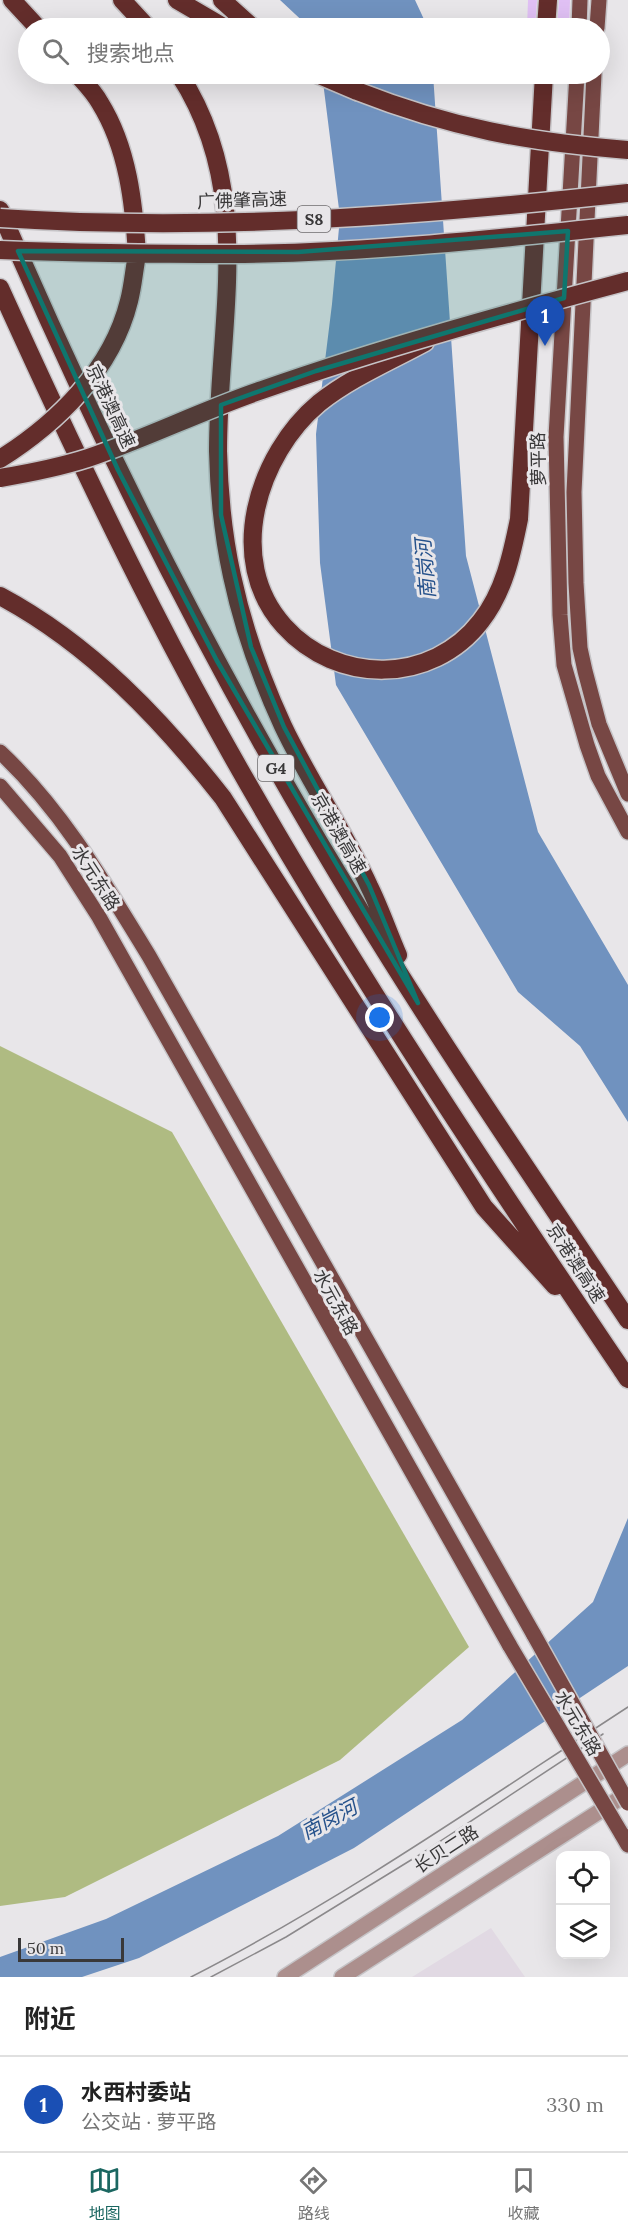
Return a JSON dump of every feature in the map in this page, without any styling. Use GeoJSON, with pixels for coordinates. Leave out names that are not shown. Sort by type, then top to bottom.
{"type":"FeatureCollection","features":[{"type":"Feature","properties":{"kind":"highway"},"geometry":{"type":"LineString","coordinates":[[12,0],[29,18]]}},
{"type":"Feature","properties":{"kind":"highway"},"geometry":{"type":"LineString","coordinates":[[122,0],[139,18]]}},
{"type":"Feature","properties":{"kind":"highway"},"geometry":{"type":"LineString","coordinates":[[177,0],[208,18]]}},
{"type":"Feature","properties":{"kind":"highway"},"geometry":{"type":"LineString","coordinates":[[222,0],[243,18]]}},
{"type":"Feature","properties":{"kind":"highway"},"geometry":{"type":"LineString","coordinates":[[547,18],[548,0]]}},
{"type":"Feature","properties":{"kind":"highway"},"geometry":{"type":"LineString","coordinates":[[0,459],[35,437],[66,409],[93,375],[116,335],[129,302],[136,255],[134,203],[120,149],[100,103],[85,84]]}},
{"type":"Feature","properties":{"kind":"highway"},"geometry":{"type":"LineString","coordinates":[[186,84],[206,123],[215,153],[226,225],[229,290],[218,450],[221,515],[232,577],[250,647],[284,727],[369,885],[418,1003]]}},
{"type":"Feature","properties":{"kind":"highway"},"geometry":{"type":"LineString","coordinates":[[341,84],[406,111],[451,124],[560,144],[628,150]]}},
{"type":"Feature","properties":{"kind":"highway"},"geometry":{"type":"LineString","coordinates":[[435,337],[340,388],[319,404],[294,430],[271,462],[261,486],[255,514],[254,537],[259,582],[269,605],[283,625],[304,645],[332,661],[359,669],[398,670],[421,665],[450,651],[469,636],[494,600],[512,551],[519,519],[543,84]]}},
{"type":"Feature","properties":{"kind":"highway","name":"广佛肇高速"},"geometry":{"type":"LineString","coordinates":[[0,218],[178,224],[305,219],[429,213],[628,193]]}},
{"type":"Feature","properties":{"kind":"highway","name":"京港澳高速"},"geometry":{"type":"LineString","coordinates":[[0,210],[50,325],[118,470],[217,661],[279,773],[418,1003],[542,1194],[628,1320]]}},
{"type":"Feature","properties":{"kind":"highway","name":"S8"},"geometry":{"type":"LineString","coordinates":[[0,250],[233,254],[298,252],[507,237],[628,225]]}},
{"type":"Feature","properties":{"kind":"highway"},"geometry":{"type":"LineString","coordinates":[[0,478],[90,457],[259,391],[435,337],[485,319],[628,281]]}},
{"type":"Feature","properties":{"kind":"highway","name":"京港澳高速"},"geometry":{"type":"LineString","coordinates":[[0,288],[153,609],[229,748],[381,1002],[628,1379]]}},
{"type":"Feature","properties":{"kind":"highway"},"geometry":{"type":"LineString","coordinates":[[0,597],[84,652],[127,690],[189,755],[223,798],[484,1207],[595,1329]]}},
{"type":"Feature","properties":{"kind":"main road"},"geometry":{"type":"LineString","coordinates":[[579,18],[580,0]]}},
{"type":"Feature","properties":{"kind":"main road"},"geometry":{"type":"LineString","coordinates":[[598,18],[599,0]]}},
{"type":"Feature","properties":{"kind":"main road","name":"萝平路"},"geometry":{"type":"LineString","coordinates":[[576,84],[556,438],[564,665],[598,776],[628,832]]}},
{"type":"Feature","properties":{"kind":"main road","name":"萝平路"},"geometry":{"type":"LineString","coordinates":[[594,84],[574,492],[576,583],[580,648],[588,681],[599,724],[628,794]]}},
{"type":"Feature","properties":{"kind":"main road","name":"水元东路"},"geometry":{"type":"LineString","coordinates":[[0,752],[40,795],[93,864],[149,956],[628,1803]]}},
{"type":"Feature","properties":{"kind":"main road","name":"水元东路"},"geometry":{"type":"LineString","coordinates":[[0,786],[60,856],[99,917],[510,1646],[624,1839]]}},
{"type":"Feature","properties":{"kind":"street","name":"长贝二路"},"geometry":{"type":"LineString","coordinates":[[285,1977],[628,1754]]}},
{"type":"Feature","properties":{"kind":"street"},"geometry":{"type":"LineString","coordinates":[[342,1977],[628,1793]]}},
{"type":"Feature","properties":{"kind":"highlighted area"},"geometry":{"type":"Polygon","coordinates":[[[568,231],[564,298],[316,371],[221,405],[221,515],[251,647],[284,727],[369,885],[418,1003],[217,661],[118,470],[18,251],[298,252],[568,231]]]}},
{"type":"Feature","properties":{"kind":"shaded area"},"geometry":{"type":"Polygon","coordinates":[[[491,1928],[525,1977],[412,1977],[491,1928]]]}},
{"type":"Feature","properties":{"kind":"green space"},"geometry":{"type":"Polygon","coordinates":[[[0,1046],[172,1132],[469,1647],[340,1760],[65,1897],[0,1906],[0,1046]]]}},
{"type":"Feature","properties":{"kind":"water"},"geometry":{"type":"Polygon","coordinates":[[[280,0],[415,0],[423,18],[299,18],[280,0]]]}},
{"type":"Feature","properties":{"kind":"water","name":"南岗河"},"geometry":{"type":"Polygon","coordinates":[[[323,84],[434,84],[466,556],[538,832],[628,985],[628,1122],[580,1046],[518,992],[336,685],[320,563],[316,434],[340,217],[323,84]]]}},
{"type":"Feature","properties":{"kind":"water","name":"南岗河"},"geometry":{"type":"Polygon","coordinates":[[[628,1518],[628,1666],[354,1848],[139,1958],[82,1977],[0,1977],[0,1957],[106,1919],[278,1836],[462,1720],[593,1602],[628,1518]]]}},
{"type":"Feature","properties":{"kind":"building"},"geometry":{"type":"Polygon","coordinates":[[[528,0],[537,0],[536,18],[527,18],[528,0]]]}},
{"type":"Feature","properties":{"kind":"building"},"geometry":{"type":"Polygon","coordinates":[[[559,0],[570,0],[569,18],[558,18],[559,0]]]}},
{"type":"Feature","properties":{"kind":"tram line"},"geometry":{"type":"LineString","coordinates":[[191,1977],[248,1947],[358,1882],[628,1707]]}},
{"type":"Feature","properties":{"kind":"tram line"},"geometry":{"type":"LineString","coordinates":[[211,1977],[286,1937],[424,1852],[603,1734]]}},
{"type":"Feature","properties":{"kind":"place","name":"水西村委站"},"geometry":{"type":"Point","coordinates":[545,346]}}]}
